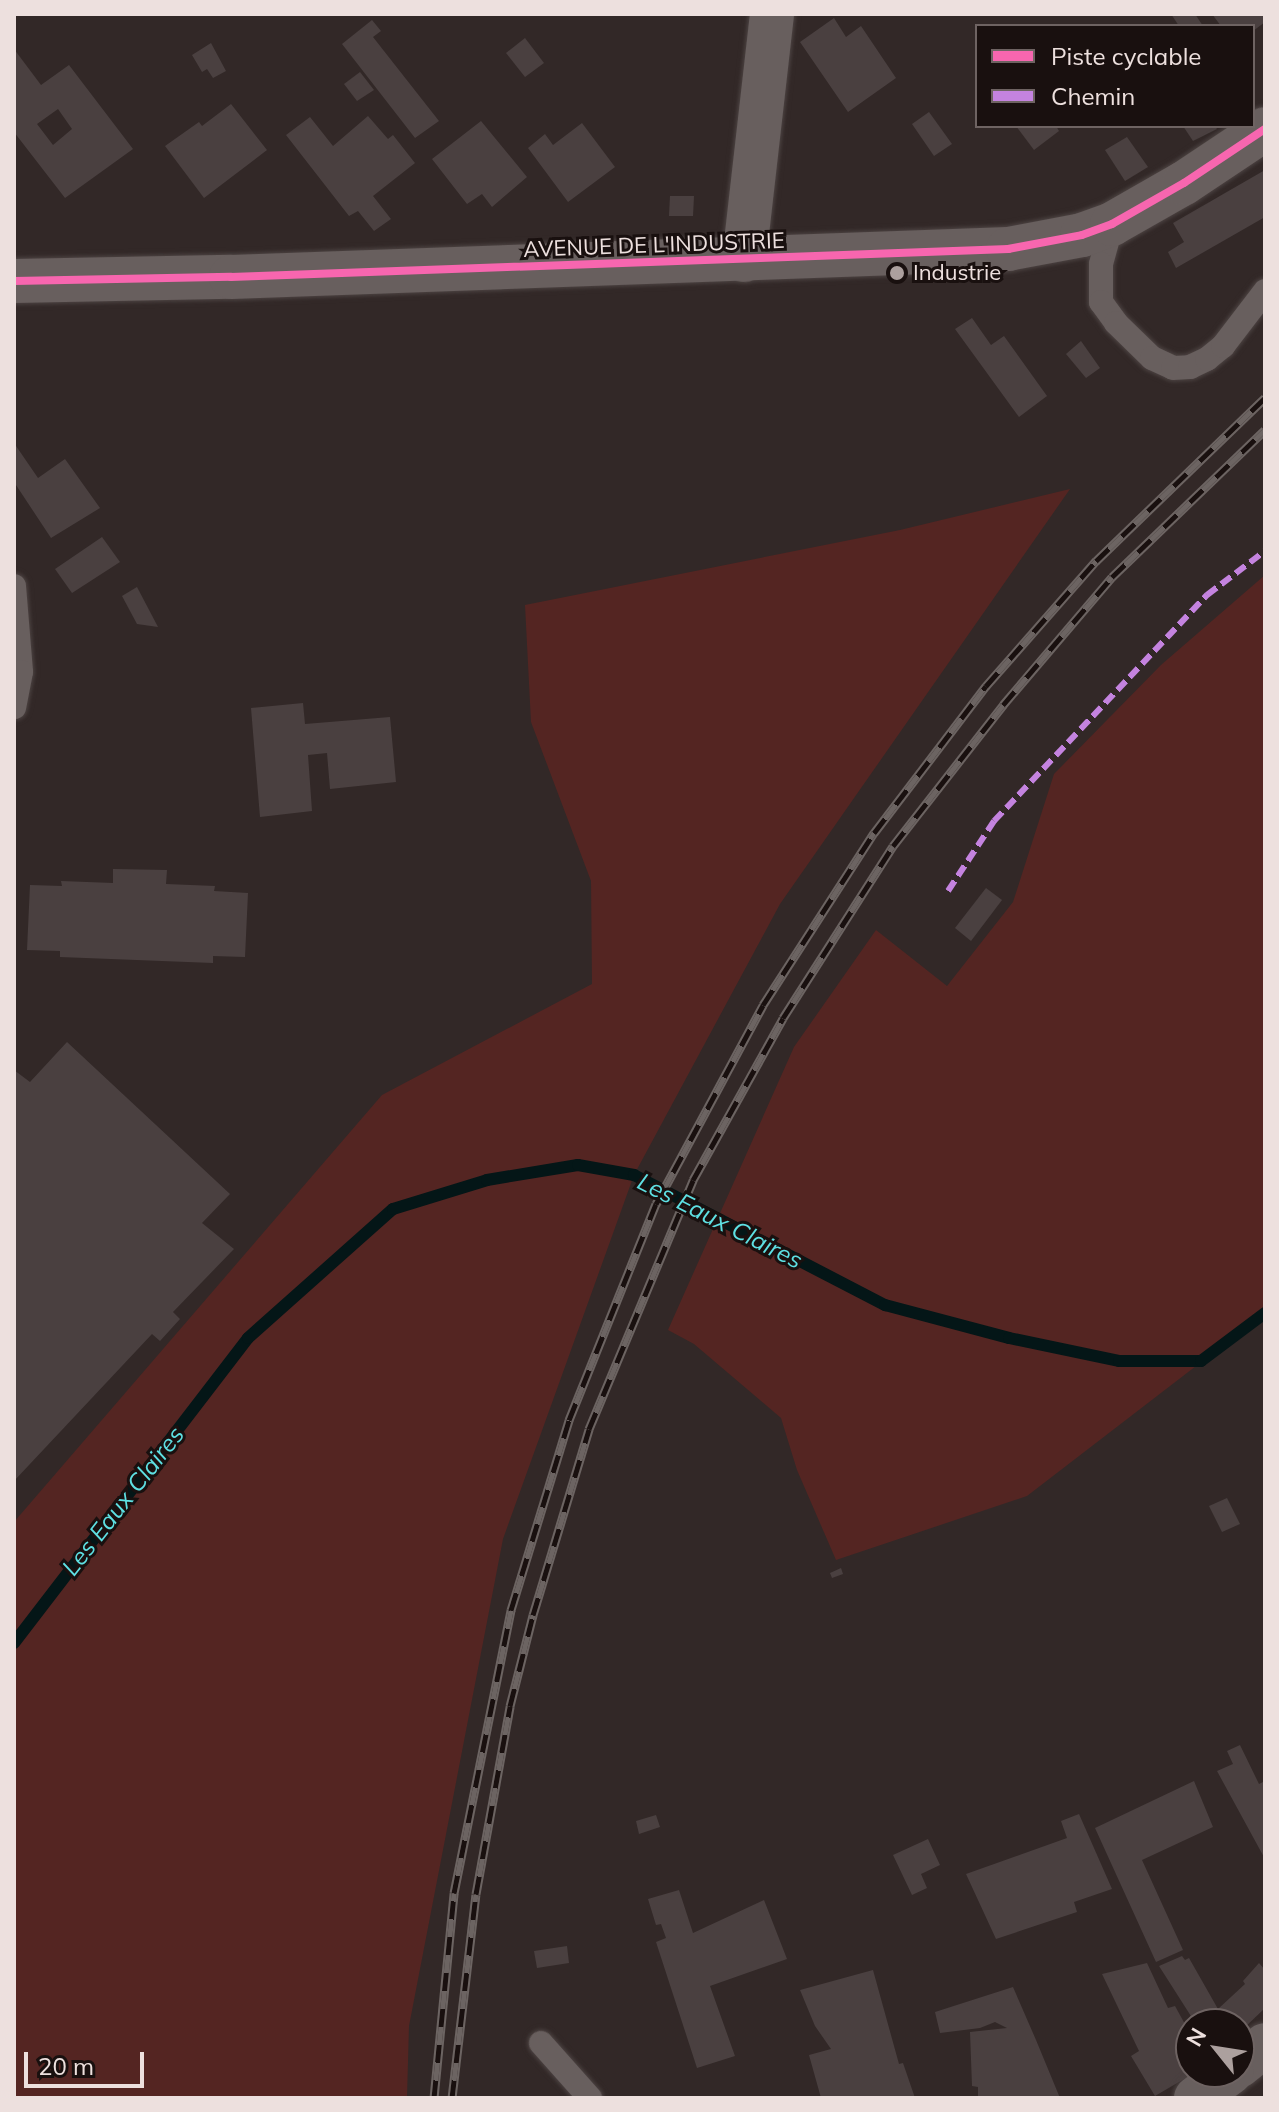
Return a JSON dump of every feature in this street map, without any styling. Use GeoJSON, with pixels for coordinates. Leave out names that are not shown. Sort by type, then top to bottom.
{"type":"FeatureCollection","features":[{"type":"Feature","properties":{"kind":"street"},"geometry":{"type":"LineString","coordinates":[[744,260],[772,14]]}},
{"type":"Feature","properties":{"kind":"street","name":"AVENUE DE L'INDUSTRIE"},"geometry":{"type":"LineString","coordinates":[[14,281],[744,260],[1008,249],[1082,235],[1112,224],[1184,183],[1265,129]]}},
{"type":"Feature","properties":{"kind":"lane"},"geometry":{"type":"LineString","coordinates":[[1112,224],[1101,264],[1101,302],[1116,323],[1152,358],[1173,368],[1190,367],[1223,346],[1265,291]]}},
{"type":"Feature","properties":{"kind":"lane"},"geometry":{"type":"LineString","coordinates":[[14,586],[21,672],[14,707]]}},
{"type":"Feature","properties":{"kind":"lane"},"geometry":{"type":"LineString","coordinates":[[541,2043],[590,2098]]}},
{"type":"Feature","properties":{"kind":"shaded area"},"geometry":{"type":"Polygon","coordinates":[[[1070,489],[780,904],[634,1175],[503,1539],[409,2026],[407,2098],[14,2098],[14,1522],[382,1095],[592,984],[591,881],[531,722],[525,605],[900,530],[1070,489]]]}},
{"type":"Feature","properties":{"kind":"shaded area"},"geometry":{"type":"Polygon","coordinates":[[[1265,575],[1265,1313],[1027,1496],[836,1560],[797,1470],[781,1418],[694,1344],[668,1330],[794,1047],[876,930],[947,986],[1013,902],[1054,774],[1161,665],[1265,575]]]}},
{"type":"Feature","properties":{"kind":"building"},"geometry":{"type":"Polygon","coordinates":[[[1171,14],[1195,14],[1202,24],[1178,24],[1171,14]]]}},
{"type":"Feature","properties":{"kind":"building"},"geometry":{"type":"Polygon","coordinates":[[[1212,14],[1265,14],[1265,22],[1255,30],[1255,24],[1220,24],[1212,14]]]}},
{"type":"Feature","properties":{"kind":"building"},"geometry":{"type":"Polygon","coordinates":[[[834,18],[846,37],[861,26],[896,78],[848,112],[800,42],[834,18]]]}},
{"type":"Feature","properties":{"kind":"building"},"geometry":{"type":"Polygon","coordinates":[[[372,20],[381,31],[373,37],[439,121],[415,138],[342,44],[372,20]]]}},
{"type":"Feature","properties":{"kind":"building"},"geometry":{"type":"Polygon","coordinates":[[[525,38],[544,63],[525,77],[506,53],[525,38]]]}},
{"type":"Feature","properties":{"kind":"building"},"geometry":{"type":"Polygon","coordinates":[[[211,43],[226,71],[213,78],[207,69],[202,72],[192,55],[211,43]]]}},
{"type":"Feature","properties":{"kind":"building"},"geometry":{"type":"Polygon","coordinates":[[[14,49],[41,85],[69,65],[133,149],[65,198],[14,132],[14,49]],[[58,109],[37,124],[53,145],[72,129],[58,109]]]}},
{"type":"Feature","properties":{"kind":"building"},"geometry":{"type":"Polygon","coordinates":[[[360,72],[374,90],[357,101],[344,84],[360,72]]]}},
{"type":"Feature","properties":{"kind":"building"},"geometry":{"type":"Polygon","coordinates":[[[231,104],[267,150],[204,198],[165,146],[199,122],[202,126],[231,104]]]}},
{"type":"Feature","properties":{"kind":"building"},"geometry":{"type":"Polygon","coordinates":[[[929,112],[952,144],[934,156],[912,124],[929,112]]]}},
{"type":"Feature","properties":{"kind":"building"},"geometry":{"type":"Polygon","coordinates":[[[368,116],[388,139],[393,135],[415,163],[373,196],[391,219],[374,231],[358,211],[349,216],[286,135],[310,117],[333,146],[368,116]]]}},
{"type":"Feature","properties":{"kind":"building"},"geometry":{"type":"Polygon","coordinates":[[[481,121],[527,177],[492,207],[482,194],[467,204],[432,159],[481,121]]]}},
{"type":"Feature","properties":{"kind":"building"},"geometry":{"type":"Polygon","coordinates":[[[582,123],[615,167],[568,202],[528,148],[545,134],[553,145],[582,123]]]}},
{"type":"Feature","properties":{"kind":"building"},"geometry":{"type":"Polygon","coordinates":[[[1018,128],[1057,128],[1059,131],[1034,150],[1018,128]]]}},
{"type":"Feature","properties":{"kind":"building"},"geometry":{"type":"Polygon","coordinates":[[[1184,128],[1217,129],[1193,141],[1184,128]]]}},
{"type":"Feature","properties":{"kind":"building"},"geometry":{"type":"Polygon","coordinates":[[[1127,137],[1148,167],[1125,181],[1105,150],[1127,137]]]}},
{"type":"Feature","properties":{"kind":"building"},"geometry":{"type":"Polygon","coordinates":[[[1265,170],[1265,217],[1176,268],[1168,252],[1184,242],[1173,223],[1265,170]]]}},
{"type":"Feature","properties":{"kind":"building"},"geometry":{"type":"Polygon","coordinates":[[[670,196],[694,196],[693,216],[669,216],[670,196]]]}},
{"type":"Feature","properties":{"kind":"building"},"geometry":{"type":"Polygon","coordinates":[[[972,318],[991,345],[1004,336],[1047,396],[1019,417],[955,329],[972,318]]]}},
{"type":"Feature","properties":{"kind":"building"},"geometry":{"type":"Polygon","coordinates":[[[1081,341],[1100,368],[1086,378],[1066,354],[1081,341]]]}},
{"type":"Feature","properties":{"kind":"building"},"geometry":{"type":"Polygon","coordinates":[[[14,443],[38,478],[65,459],[100,508],[51,538],[14,482],[14,443]]]}},
{"type":"Feature","properties":{"kind":"building"},"geometry":{"type":"Polygon","coordinates":[[[102,537],[120,562],[72,593],[55,569],[102,537]]]}},
{"type":"Feature","properties":{"kind":"building"},"geometry":{"type":"Polygon","coordinates":[[[137,587],[158,627],[137,624],[122,596],[137,587]]]}},
{"type":"Feature","properties":{"kind":"building"},"geometry":{"type":"Polygon","coordinates":[[[303,703],[305,724],[390,717],[396,782],[330,789],[327,753],[308,755],[312,811],[260,817],[251,708],[303,703]]]}},
{"type":"Feature","properties":{"kind":"building"},"geometry":{"type":"Polygon","coordinates":[[[113,869],[167,870],[166,884],[215,886],[214,891],[248,893],[245,957],[213,956],[213,963],[60,957],[60,951],[27,950],[30,885],[62,886],[61,881],[113,883],[113,869]]]}},
{"type":"Feature","properties":{"kind":"building"},"geometry":{"type":"Polygon","coordinates":[[[986,888],[1002,900],[971,941],[955,928],[986,888]]]}},
{"type":"Feature","properties":{"kind":"building"},"geometry":{"type":"Polygon","coordinates":[[[67,1042],[230,1194],[202,1223],[234,1249],[173,1312],[180,1319],[160,1341],[152,1334],[14,1481],[14,1070],[30,1082],[67,1042]]]}},
{"type":"Feature","properties":{"kind":"building"},"geometry":{"type":"Polygon","coordinates":[[[1227,1498],[1240,1524],[1222,1532],[1209,1506],[1227,1498]]]}},
{"type":"Feature","properties":{"kind":"building"},"geometry":{"type":"Polygon","coordinates":[[[841,1568],[843,1574],[832,1578],[830,1573],[841,1568]]]}},
{"type":"Feature","properties":{"kind":"building"},"geometry":{"type":"Polygon","coordinates":[[[1240,1745],[1259,1784],[1265,1781],[1265,1859],[1217,1771],[1233,1764],[1227,1751],[1240,1745]]]}},
{"type":"Feature","properties":{"kind":"building"},"geometry":{"type":"Polygon","coordinates":[[[1194,1781],[1213,1827],[1142,1860],[1183,1950],[1156,1962],[1095,1828],[1194,1781]]]}},
{"type":"Feature","properties":{"kind":"building"},"geometry":{"type":"Polygon","coordinates":[[[1079,1814],[1112,1889],[1074,1902],[1077,1912],[996,1939],[966,1874],[1067,1838],[1061,1821],[1079,1814]]]}},
{"type":"Feature","properties":{"kind":"building"},"geometry":{"type":"Polygon","coordinates":[[[656,1815],[660,1827],[639,1834],[636,1821],[656,1815]]]}},
{"type":"Feature","properties":{"kind":"building"},"geometry":{"type":"Polygon","coordinates":[[[928,1839],[940,1865],[921,1874],[927,1888],[912,1895],[893,1855],[928,1839]]]}},
{"type":"Feature","properties":{"kind":"building"},"geometry":{"type":"Polygon","coordinates":[[[679,1890],[693,1933],[764,1900],[787,1959],[710,1986],[735,2056],[697,2068],[656,1942],[666,1938],[661,1924],[656,1925],[648,1899],[679,1890]]]}},
{"type":"Feature","properties":{"kind":"building"},"geometry":{"type":"Polygon","coordinates":[[[567,1946],[569,1963],[537,1968],[534,1951],[567,1946]]]}},
{"type":"Feature","properties":{"kind":"building"},"geometry":{"type":"Polygon","coordinates":[[[1182,1956],[1185,1960],[1189,1958],[1217,2008],[1186,2008],[1159,1966],[1182,1956]]]}},
{"type":"Feature","properties":{"kind":"building"},"geometry":{"type":"Polygon","coordinates":[[[1147,1963],[1168,2008],[1176,2008],[1175,2084],[1155,2096],[1131,2056],[1139,2051],[1102,1974],[1147,1963]]]}},
{"type":"Feature","properties":{"kind":"building"},"geometry":{"type":"Polygon","coordinates":[[[1259,1963],[1265,1970],[1265,2008],[1255,2018],[1255,2008],[1219,2008],[1245,1984],[1243,1981],[1259,1963]]]}},
{"type":"Feature","properties":{"kind":"building"},"geometry":{"type":"Polygon","coordinates":[[[873,1970],[899,2064],[903,2063],[915,2098],[821,2098],[809,2055],[831,2049],[815,2026],[800,1990],[873,1970]]]}},
{"type":"Feature","properties":{"kind":"building"},"geometry":{"type":"Polygon","coordinates":[[[1013,1987],[1060,2098],[978,2098],[978,2087],[972,2086],[970,2032],[1007,2028],[995,2022],[980,2028],[940,2033],[935,2012],[1013,1987]]]}},
{"type":"Feature","properties":{"kind":"waterway","name":"Les Eaux Claires"},"geometry":{"type":"LineString","coordinates":[[14,1643],[248,1338],[393,1209],[487,1180],[578,1165],[634,1175],[885,1305],[1009,1338],[1119,1361],[1201,1361],[1265,1313]]}},
{"type":"Feature","properties":{"kind":"railway"},"geometry":{"type":"LineString","coordinates":[[434,2098],[454,1893],[511,1610],[569,1420],[656,1204],[763,1005],[874,833],[986,686],[1096,561],[1265,398]]}},
{"type":"Feature","properties":{"kind":"railway"},"geometry":{"type":"LineString","coordinates":[[452,2098],[476,1894],[510,1706],[533,1615],[589,1429],[693,1180],[783,1018],[893,846],[1003,705],[1112,577],[1265,430]]}},
{"type":"Feature","properties":{"kind":"marked path"},"geometry":{"type":"LineString","coordinates":[[948,891],[994,821],[1207,595],[1265,551]]}},
{"type":"Feature","properties":{"kind":"cycle path"},"geometry":{"type":"LineString","coordinates":[[14,281],[231,277],[1008,249],[1082,235],[1112,224],[1184,183],[1265,129]]}},
{"type":"Feature","properties":{"kind":"place","name":"Industrie"},"geometry":{"type":"Point","coordinates":[897,273]}}]}
